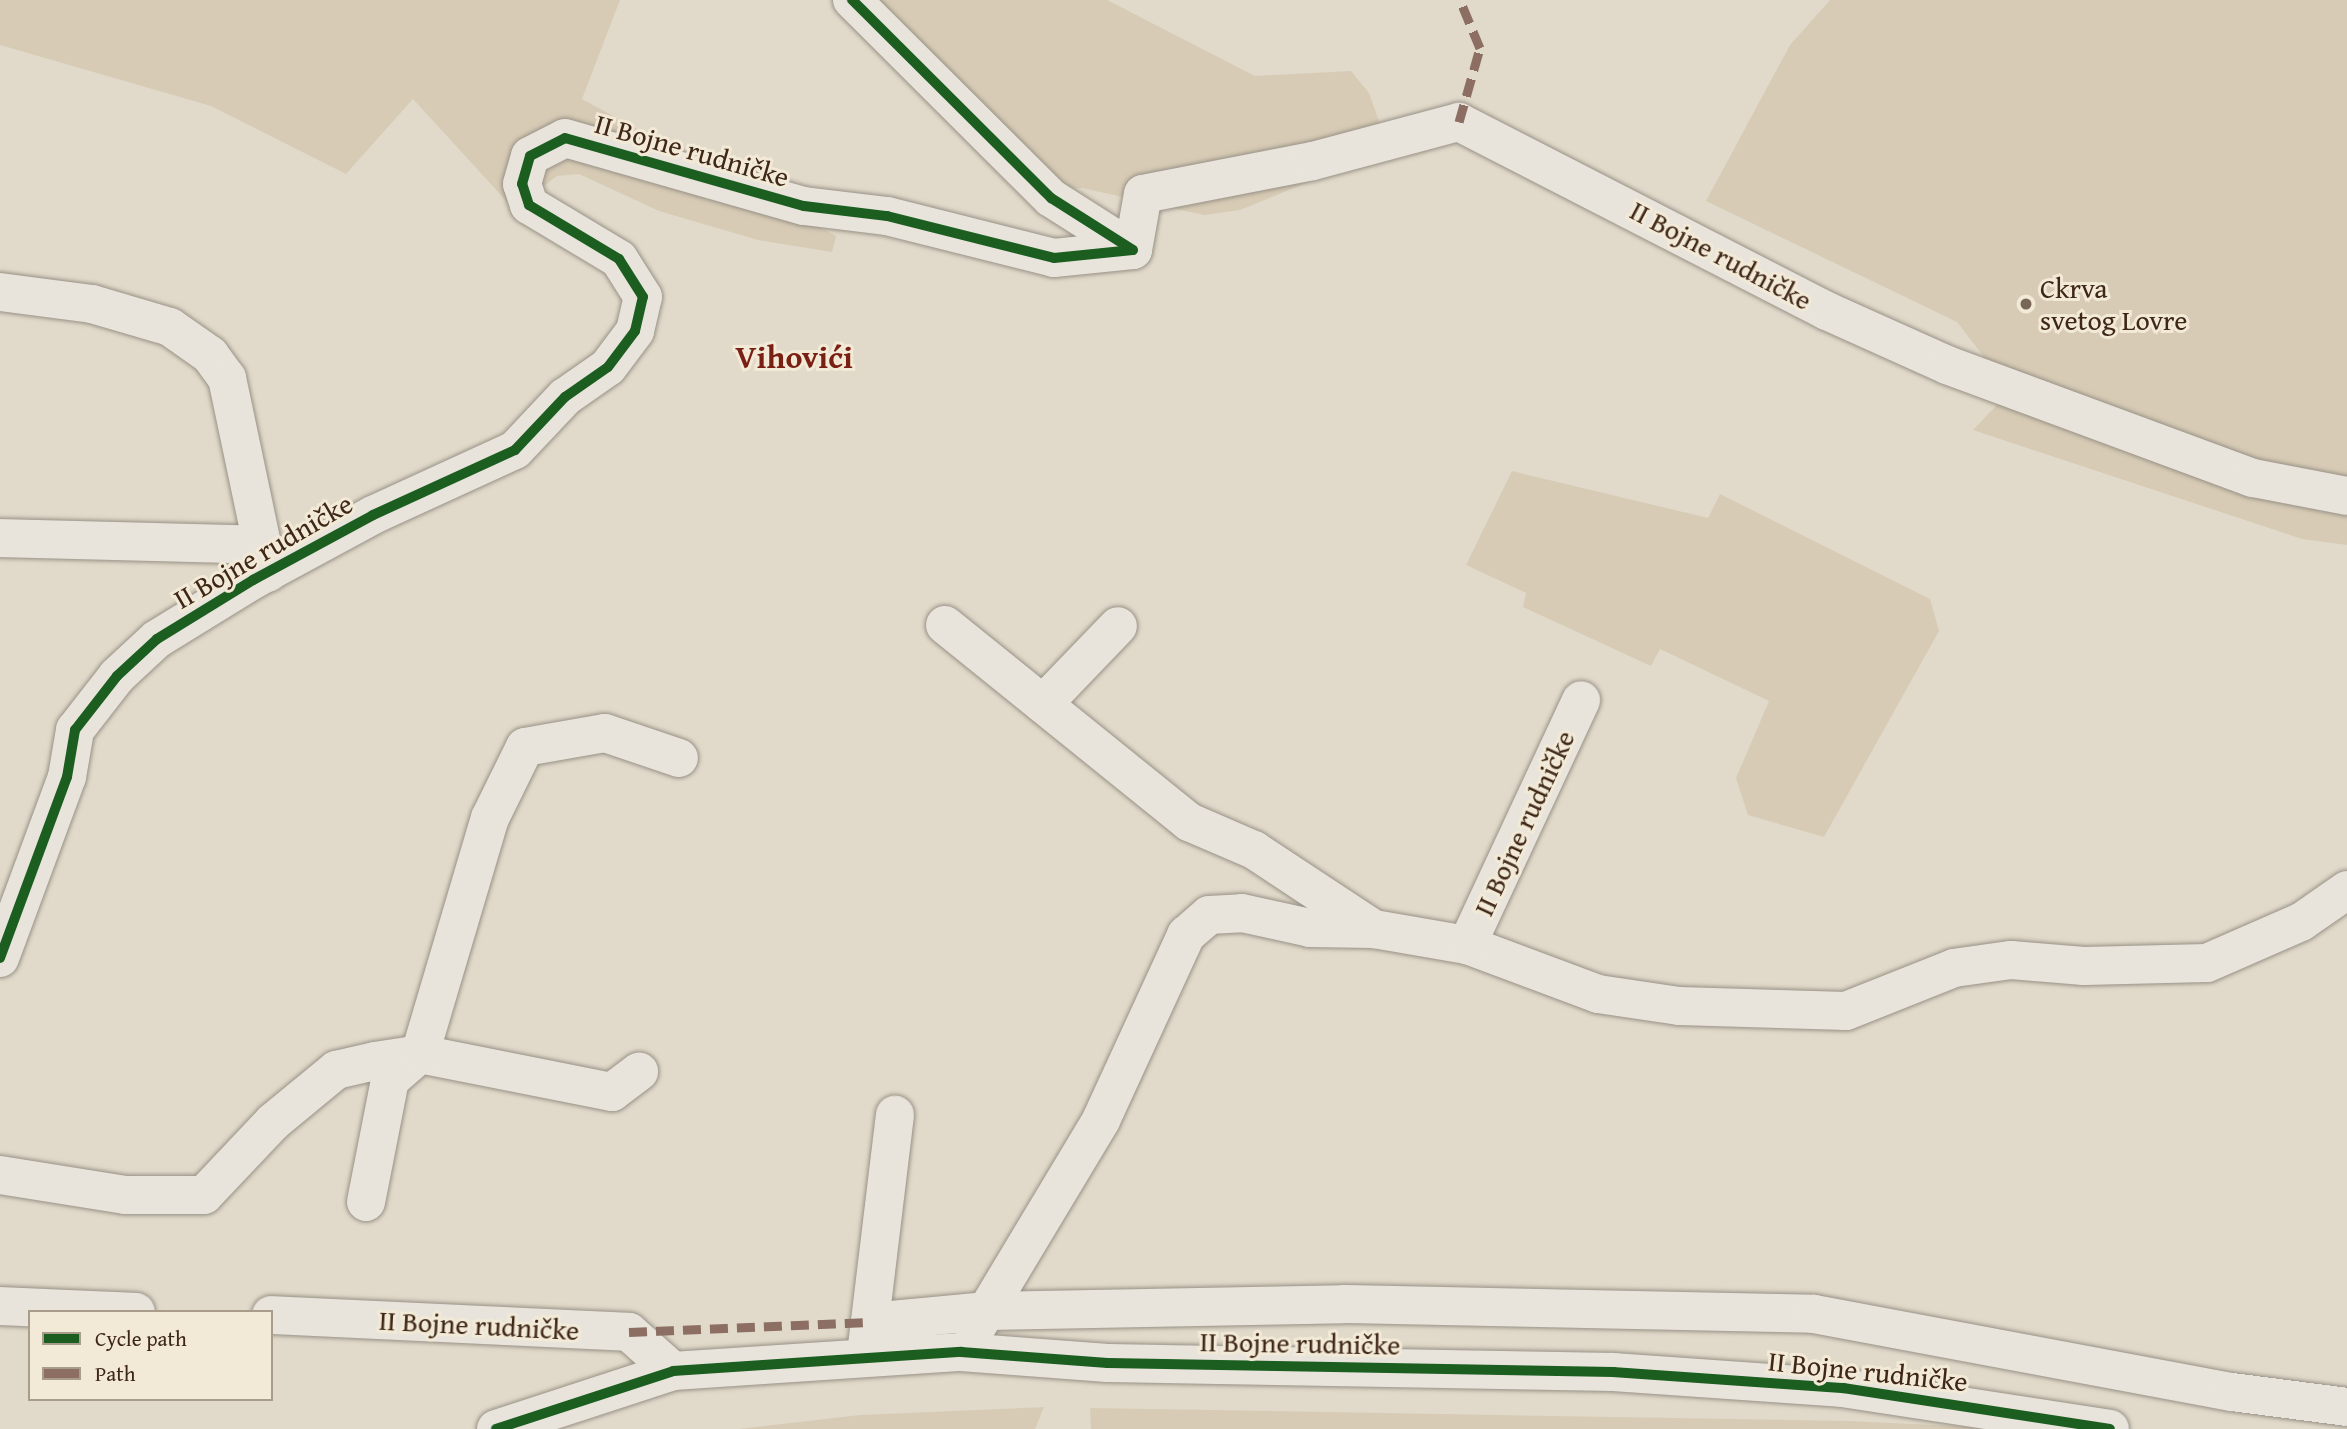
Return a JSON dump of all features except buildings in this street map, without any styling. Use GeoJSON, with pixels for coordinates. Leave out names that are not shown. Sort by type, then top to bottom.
{"type":"FeatureCollection","features":[{"type":"Feature","properties":{"kind":"street"},"geometry":{"type":"LineString","coordinates":[[852,0],[1051,198],[1133,250]]}},
{"type":"Feature","properties":{"kind":"street","name":"II Bojne rudničke"},"geometry":{"type":"LineString","coordinates":[[0,958],[67,777],[75,730],[117,676],[157,639],[264,559],[373,515],[515,450],[565,397],[608,367],[635,331],[643,297],[619,259],[529,205],[522,184],[530,156],[565,138],[804,206],[887,216],[1054,258],[1133,250],[1143,194],[1313,160],[1460,122],[1827,311],[1947,365],[2253,478],[2347,496]]}},
{"type":"Feature","properties":{"kind":"street","name":"II Bojne rudničke"},"geometry":{"type":"LineString","coordinates":[[0,292],[92,304],[170,327],[210,355],[227,378],[264,559]]}},
{"type":"Feature","properties":{"kind":"street"},"geometry":{"type":"LineString","coordinates":[[0,538],[264,559]]}},
{"type":"Feature","properties":{"kind":"street","name":"II Bojne rudničke"},"geometry":{"type":"LineString","coordinates":[[945,625],[1189,822],[1254,850],[1374,929]]}},
{"type":"Feature","properties":{"kind":"street"},"geometry":{"type":"LineString","coordinates":[[1043,704],[1118,626]]}},
{"type":"Feature","properties":{"kind":"street","name":"II Bojne rudničke"},"geometry":{"type":"LineString","coordinates":[[1467,945],[1581,700]]}},
{"type":"Feature","properties":{"kind":"street"},"geometry":{"type":"LineString","coordinates":[[366,1202],[390,1080],[420,1054],[490,818],[525,747],[606,733],[678,758]]}},
{"type":"Feature","properties":{"kind":"street","name":"II Bojne rudničke"},"geometry":{"type":"LineString","coordinates":[[961,1352],[1101,1120],[1186,935],[1209,915],[1242,913],[1310,928],[1374,929],[1467,945],[1598,994],[1679,1006],[1846,1011],[1954,968],[2011,960],[2084,966],[2207,963],[2301,922],[2347,890]]}},
{"type":"Feature","properties":{"kind":"street"},"geometry":{"type":"LineString","coordinates":[[0,1175],[125,1195],[204,1195],[273,1122],[336,1070],[420,1054],[612,1092],[639,1072]]}},
{"type":"Feature","properties":{"kind":"street"},"geometry":{"type":"LineString","coordinates":[[864,1362],[895,1115]]}},
{"type":"Feature","properties":{"kind":"street","name":"II Bojne rudničke"},"geometry":{"type":"LineString","coordinates":[[870,1322],[987,1311],[1344,1304],[1814,1314],[2232,1392],[2347,1407]]}},
{"type":"Feature","properties":{"kind":"street"},"geometry":{"type":"LineString","coordinates":[[0,1306],[91,1310]]}},
{"type":"Feature","properties":{"kind":"street","name":"II Bojne rudničke"},"geometry":{"type":"LineString","coordinates":[[273,1314],[629,1332],[673,1371]]}},
{"type":"Feature","properties":{"kind":"street","name":"II Bojne rudničke"},"geometry":{"type":"LineString","coordinates":[[496,1429],[673,1371],[864,1362],[961,1352],[1108,1363],[1641,1374],[1843,1388],[2110,1429]]}},
{"type":"Feature","properties":{"kind":"shaded area"},"geometry":{"type":"Polygon","coordinates":[[[0,0],[620,0],[582,99],[836,236],[832,252],[758,240],[659,211],[579,174],[557,176],[541,188],[531,228],[413,99],[346,174],[211,106],[0,45],[0,0]]]}},
{"type":"Feature","properties":{"kind":"shaded area"},"geometry":{"type":"Polygon","coordinates":[[[836,0],[1107,0],[1255,76],[1351,71],[1369,93],[1389,149],[1240,210],[1204,215],[1082,188],[1022,191],[836,0]]]}},
{"type":"Feature","properties":{"kind":"shaded area"},"geometry":{"type":"Polygon","coordinates":[[[1830,0],[2347,0],[2347,545],[2302,539],[1973,430],[2010,391],[1957,322],[1706,201],[1790,45],[1830,0]]]}},
{"type":"Feature","properties":{"kind":"shaded area"},"geometry":{"type":"Polygon","coordinates":[[[1512,471],[1708,518],[1720,494],[1930,599],[1939,631],[1824,837],[1748,815],[1736,778],[1769,701],[1660,649],[1651,666],[1523,607],[1526,593],[1466,565],[1512,471]]]}},
{"type":"Feature","properties":{"kind":"shaded area"},"geometry":{"type":"Polygon","coordinates":[[[1044,1407],[1035,1429],[738,1429],[860,1415],[1044,1407]]]}},
{"type":"Feature","properties":{"kind":"shaded area"},"geometry":{"type":"Polygon","coordinates":[[[1090,1408],[1849,1421],[2016,1429],[1091,1429],[1090,1408]]]}},
{"type":"Feature","properties":{"kind":"marked path"},"geometry":{"type":"LineString","coordinates":[[1459,122],[1480,48],[1460,0]]}},
{"type":"Feature","properties":{"kind":"marked path"},"geometry":{"type":"LineString","coordinates":[[629,1332],[870,1322]]}},
{"type":"Feature","properties":{"kind":"cycle path"},"geometry":{"type":"LineString","coordinates":[[0,958],[67,777],[75,730],[117,676],[157,639],[253,580],[373,515],[515,450],[565,397],[608,367],[635,331],[643,297],[619,259],[529,205],[522,184],[530,156],[565,138],[804,206],[887,216],[1054,258],[1133,250],[1051,198],[852,0]]}},
{"type":"Feature","properties":{"kind":"cycle path"},"geometry":{"type":"LineString","coordinates":[[496,1429],[673,1371],[961,1352],[1108,1363],[1614,1372],[1843,1388],[2110,1429]]}},
{"type":"Feature","properties":{"kind":"place","name":"Ckrva svetog Lovre"},"geometry":{"type":"Point","coordinates":[2026,304]}},
{"type":"Feature","properties":{"kind":"district","name":"Vihovići"},"geometry":{"type":"Point","coordinates":[794,357]}}]}
